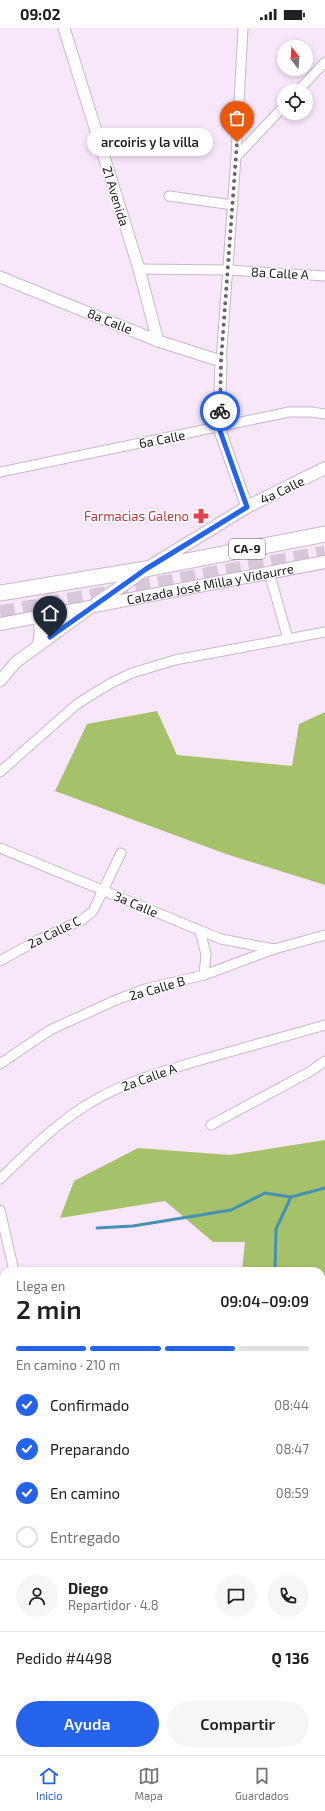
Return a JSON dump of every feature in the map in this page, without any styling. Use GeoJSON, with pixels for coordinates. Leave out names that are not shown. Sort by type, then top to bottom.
{"type":"FeatureCollection","features":[{"type":"Feature","properties":{"kind":"highway","name":"CA-9"},"geometry":{"type":"LineString","coordinates":[[0,593],[146,569],[325,534]]}},
{"type":"Feature","properties":{"kind":"main road","name":"4a Calle"},"geometry":{"type":"LineString","coordinates":[[93,606],[146,569],[247,507],[325,468]]}},
{"type":"Feature","properties":{"kind":"main road","name":"Calzada José Milla y Vidaurre"},"geometry":{"type":"LineString","coordinates":[[0,624],[325,562]]}},
{"type":"Feature","properties":{"kind":"main road"},"geometry":{"type":"LineString","coordinates":[[37,617],[41,623],[39,645]]}},
{"type":"Feature","properties":{"kind":"street","name":"21 Avenida"},"geometry":{"type":"LineString","coordinates":[[64,28],[139,268],[158,341]]}},
{"type":"Feature","properties":{"kind":"street"},"geometry":{"type":"LineString","coordinates":[[243,28],[229,270],[221,361],[219,428],[247,507]]}},
{"type":"Feature","properties":{"kind":"street"},"geometry":{"type":"LineString","coordinates":[[305,84],[325,62]]}},
{"type":"Feature","properties":{"kind":"street"},"geometry":{"type":"LineString","coordinates":[[236,157],[277,113]]}},
{"type":"Feature","properties":{"kind":"street"},"geometry":{"type":"LineString","coordinates":[[169,196],[233,205]]}},
{"type":"Feature","properties":{"kind":"street","name":"8a Calle A"},"geometry":{"type":"LineString","coordinates":[[139,268],[229,270],[325,276]]}},
{"type":"Feature","properties":{"kind":"street","name":"8a Calle"},"geometry":{"type":"LineString","coordinates":[[0,277],[158,341],[221,361]]}},
{"type":"Feature","properties":{"kind":"street","name":"6a Calle"},"geometry":{"type":"LineString","coordinates":[[0,472],[219,428],[289,412],[325,414]]}},
{"type":"Feature","properties":{"kind":"street"},"geometry":{"type":"LineString","coordinates":[[269,572],[288,639]]}},
{"type":"Feature","properties":{"kind":"street","name":"4a Calle"},"geometry":{"type":"LineString","coordinates":[[0,673],[93,606]]}},
{"type":"Feature","properties":{"kind":"street"},"geometry":{"type":"LineString","coordinates":[[0,772],[77,704],[111,683],[132,673],[175,660],[325,632]]}},
{"type":"Feature","properties":{"kind":"street"},"geometry":{"type":"LineString","coordinates":[[0,680],[16,662]]}},
{"type":"Feature","properties":{"kind":"street","name":"3a Calle"},"geometry":{"type":"LineString","coordinates":[[0,848],[221,939],[274,949]]}},
{"type":"Feature","properties":{"kind":"street","name":"2a Calle C"},"geometry":{"type":"LineString","coordinates":[[0,961],[38,940],[82,920],[93,911],[121,853]]}},
{"type":"Feature","properties":{"kind":"street"},"geometry":{"type":"LineString","coordinates":[[200,931],[206,954],[204,975]]}},
{"type":"Feature","properties":{"kind":"street","name":"2a Calle B"},"geometry":{"type":"LineString","coordinates":[[0,1064],[50,1030],[91,1010],[145,990],[204,975],[274,949],[325,935]]}},
{"type":"Feature","properties":{"kind":"street","name":"2a Calle A"},"geometry":{"type":"LineString","coordinates":[[0,1179],[35,1145],[65,1120],[90,1103],[118,1088],[164,1071],[325,1025]]}},
{"type":"Feature","properties":{"kind":"street"},"geometry":{"type":"LineString","coordinates":[[211,1125],[311,1071],[325,1061]]}},
{"type":"Feature","properties":{"kind":"street"},"geometry":{"type":"LineString","coordinates":[[0,1210],[13,1267]]}},
{"type":"Feature","properties":{"kind":"green space"},"geometry":{"type":"Polygon","coordinates":[[[157,711],[177,755],[292,766],[299,724],[325,712],[325,885],[226,854],[55,791],[87,724],[157,711]]]}},
{"type":"Feature","properties":{"kind":"green space"},"geometry":{"type":"Polygon","coordinates":[[[325,1140],[325,1267],[242,1267],[245,1242],[213,1242],[165,1201],[60,1218],[74,1181],[138,1148],[230,1155],[325,1140]]]}},
{"type":"Feature","properties":{"kind":"waterway"},"geometry":{"type":"LineString","coordinates":[[275,1267],[276,1229],[291,1197],[325,1188]]}},
{"type":"Feature","properties":{"kind":"waterway"},"geometry":{"type":"LineString","coordinates":[[97,1228],[133,1226],[231,1210],[265,1193],[291,1197]]}},
{"type":"Feature","properties":{"kind":"tunnel"},"geometry":{"type":"LineString","coordinates":[[0,613],[325,553]]}},
{"type":"Feature","properties":{"kind":"way so far"},"geometry":{"type":"LineString","coordinates":[[220,411],[221,361],[229,270],[237,142]]}},
{"type":"Feature","properties":{"kind":"place","name":"arcoiris y la villa"},"geometry":{"type":"Point","coordinates":[237,142]}},
{"type":"Feature","properties":{"kind":"place","name":"Farmacias Galeno"},"geometry":{"type":"Point","coordinates":[201,516]}},
{"type":"Feature","properties":{"kind":"route"},"geometry":{"type":"LineString","coordinates":[[50,637],[146,569],[247,507],[219,428],[220,411]]}}]}
